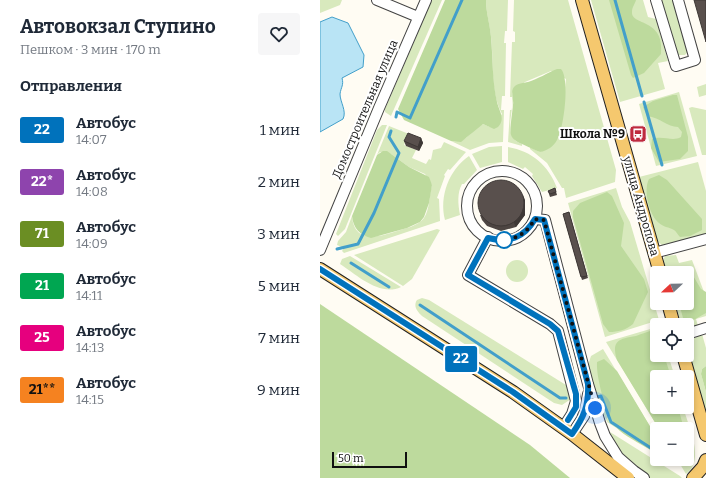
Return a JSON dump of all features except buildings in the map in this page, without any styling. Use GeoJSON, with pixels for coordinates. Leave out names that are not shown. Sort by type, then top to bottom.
{"type":"FeatureCollection","features":[{"type":"Feature","properties":{"kind":"main road","name":"улица Андропова"},"geometry":{"type":"LineString","coordinates":[[582,0],[658,266]]}},
{"type":"Feature","properties":{"kind":"main road"},"geometry":{"type":"LineString","coordinates":[[320,269],[513,392],[628,478]]}},
{"type":"Feature","properties":{"kind":"main road"},"geometry":{"type":"LineString","coordinates":[[685,362],[706,435]]}},
{"type":"Feature","properties":{"kind":"main road"},"geometry":{"type":"LineString","coordinates":[[693,478],[703,467],[706,460]]}},
{"type":"Feature","properties":{"kind":"street"},"geometry":{"type":"LineString","coordinates":[[377,0],[418,17]]}},
{"type":"Feature","properties":{"kind":"street","name":"Домостроительная улица"},"geometry":{"type":"LineString","coordinates":[[320,250],[426,0]]}},
{"type":"Feature","properties":{"kind":"street"},"geometry":{"type":"LineString","coordinates":[[656,0],[676,66],[695,60],[678,0]]}},
{"type":"Feature","properties":{"kind":"street"},"geometry":{"type":"LineString","coordinates":[[504,171],[515,173],[524,178],[531,186],[536,196],[537,208],[535,219],[529,228],[515,238],[499,240],[488,238],[478,231],[471,222],[468,211],[468,201],[471,191],[477,182],[485,175],[504,171]]}},
{"type":"Feature","properties":{"kind":"street"},"geometry":{"type":"LineString","coordinates":[[535,219],[544,220],[600,423],[611,446],[626,465],[644,478]]}},
{"type":"Feature","properties":{"kind":"street"},"geometry":{"type":"LineString","coordinates":[[488,238],[468,275],[550,324],[558,331],[576,400],[567,431]]}},
{"type":"Feature","properties":{"kind":"street"},"geometry":{"type":"LineString","coordinates":[[654,253],[706,240]]}},
{"type":"Feature","properties":{"kind":"street"},"geometry":{"type":"LineString","coordinates":[[694,332],[706,328]]}},
{"type":"Feature","properties":{"kind":"street"},"geometry":{"type":"LineString","coordinates":[[567,431],[584,416],[589,399],[588,384]]}},
{"type":"Feature","properties":{"kind":"green space"},"geometry":{"type":"Polygon","coordinates":[[[320,0],[342,0],[340,5],[320,13],[320,0]]]}},
{"type":"Feature","properties":{"kind":"green space"},"geometry":{"type":"Polygon","coordinates":[[[432,0],[442,0],[391,116],[385,112],[385,109],[432,0]]]}},
{"type":"Feature","properties":{"kind":"green space"},"geometry":{"type":"Polygon","coordinates":[[[445,0],[486,0],[491,37],[494,86],[502,118],[502,121],[498,127],[494,129],[483,124],[461,142],[451,141],[404,120],[398,109],[445,0]]]}},
{"type":"Feature","properties":{"kind":"green space"},"geometry":{"type":"Polygon","coordinates":[[[486,0],[508,0],[507,31],[505,31],[504,43],[506,43],[505,96],[502,96],[501,110],[504,110],[503,142],[489,143],[470,150],[451,141],[462,140],[483,124],[490,127],[502,114],[498,105],[494,86],[492,47],[486,0]]]}},
{"type":"Feature","properties":{"kind":"green space"},"geometry":{"type":"Polygon","coordinates":[[[514,0],[568,0],[616,170],[615,182],[566,198],[564,188],[562,188],[547,163],[530,149],[530,147],[540,152],[552,145],[558,137],[560,133],[566,79],[551,71],[525,82],[512,93],[513,99],[512,108],[512,97],[510,97],[512,42],[515,42],[515,32],[513,31],[514,0]]]}},
{"type":"Feature","properties":{"kind":"green space"},"geometry":{"type":"Polygon","coordinates":[[[591,0],[643,0],[648,17],[656,19],[668,61],[658,63],[665,89],[620,102],[591,0]]]}},
{"type":"Feature","properties":{"kind":"green space"},"geometry":{"type":"Polygon","coordinates":[[[609,0],[636,0],[632,10],[633,16],[653,29],[658,34],[661,42],[661,54],[644,73],[633,78],[631,75],[609,0]]]}},
{"type":"Feature","properties":{"kind":"green space"},"geometry":{"type":"Polygon","coordinates":[[[659,0],[675,0],[689,50],[685,55],[677,55],[659,0]]]}},
{"type":"Feature","properties":{"kind":"green space"},"geometry":{"type":"Polygon","coordinates":[[[557,69],[561,69],[564,74],[566,93],[562,125],[560,134],[554,144],[548,149],[540,152],[520,143],[512,137],[512,91],[517,85],[532,81],[557,69]]]}},
{"type":"Feature","properties":{"kind":"green space"},"geometry":{"type":"Polygon","coordinates":[[[706,84],[706,95],[699,97],[697,87],[706,84]]]}},
{"type":"Feature","properties":{"kind":"green space"},"geometry":{"type":"Polygon","coordinates":[[[679,92],[697,156],[656,166],[639,104],[679,92]]]}},
{"type":"Feature","properties":{"kind":"green space"},"geometry":{"type":"Polygon","coordinates":[[[677,95],[688,137],[688,151],[680,159],[659,162],[651,148],[652,139],[678,138],[681,137],[682,132],[678,127],[670,126],[647,116],[643,107],[653,101],[677,95]]]}},
{"type":"Feature","properties":{"kind":"green space"},"geometry":{"type":"Polygon","coordinates":[[[692,107],[706,110],[706,155],[702,155],[689,108],[692,107]]]}},
{"type":"Feature","properties":{"kind":"green space"},"geometry":{"type":"Polygon","coordinates":[[[510,110],[512,110],[510,129],[515,140],[522,144],[522,146],[508,142],[510,110]]]}},
{"type":"Feature","properties":{"kind":"green space"},"geometry":{"type":"Polygon","coordinates":[[[382,125],[387,125],[345,229],[338,236],[336,234],[377,130],[382,125]]]}},
{"type":"Feature","properties":{"kind":"green space"},"geometry":{"type":"Polygon","coordinates":[[[389,126],[409,134],[404,145],[416,150],[412,158],[426,164],[429,159],[431,160],[433,150],[441,148],[444,142],[466,152],[450,170],[448,169],[444,175],[445,176],[437,198],[439,199],[440,221],[344,253],[342,251],[344,248],[337,245],[338,241],[346,232],[352,216],[357,231],[362,235],[375,236],[415,225],[424,218],[426,214],[432,185],[425,174],[409,167],[391,154],[380,152],[377,155],[389,126]]]}},
{"type":"Feature","properties":{"kind":"green space"},"geometry":{"type":"Polygon","coordinates":[[[502,146],[502,162],[480,168],[472,154],[489,147],[502,146]]]}},
{"type":"Feature","properties":{"kind":"green space"},"geometry":{"type":"Polygon","coordinates":[[[508,147],[525,152],[544,166],[554,180],[557,188],[542,192],[532,176],[533,174],[525,167],[523,169],[508,162],[508,147]]]}},
{"type":"Feature","properties":{"kind":"green space"},"geometry":{"type":"Polygon","coordinates":[[[383,151],[387,151],[409,167],[429,177],[432,185],[429,203],[424,217],[420,222],[407,228],[371,238],[358,230],[354,224],[352,216],[377,155],[383,151]]]}},
{"type":"Feature","properties":{"kind":"green space"},"geometry":{"type":"Polygon","coordinates":[[[469,156],[477,170],[460,187],[458,199],[460,215],[445,220],[443,202],[447,184],[456,169],[469,156]]]}},
{"type":"Feature","properties":{"kind":"green space"},"geometry":{"type":"Polygon","coordinates":[[[698,162],[706,191],[706,235],[662,245],[657,241],[639,177],[698,162]]]}},
{"type":"Feature","properties":{"kind":"green space"},"geometry":{"type":"Polygon","coordinates":[[[659,175],[667,180],[702,219],[702,230],[690,236],[680,237],[675,231],[662,225],[655,219],[648,202],[647,184],[649,179],[659,175]]]}},
{"type":"Feature","properties":{"kind":"green space"},"geometry":{"type":"Polygon","coordinates":[[[616,188],[622,207],[630,222],[650,290],[650,310],[656,310],[658,318],[650,318],[650,323],[605,337],[568,203],[616,188]]]}},
{"type":"Feature","properties":{"kind":"green space"},"geometry":{"type":"Polygon","coordinates":[[[607,192],[612,196],[624,223],[621,246],[644,279],[648,292],[633,324],[628,328],[616,332],[609,332],[603,324],[573,217],[573,211],[580,203],[607,192]]]}},
{"type":"Feature","properties":{"kind":"green space"},"geometry":{"type":"Polygon","coordinates":[[[437,229],[440,230],[412,279],[403,286],[354,255],[437,229]]]}},
{"type":"Feature","properties":{"kind":"green space"},"geometry":{"type":"Polygon","coordinates":[[[676,255],[679,263],[692,260],[704,292],[706,292],[706,316],[696,319],[698,326],[694,326],[694,318],[679,318],[677,310],[694,310],[694,266],[664,266],[663,261],[665,256],[676,255]]]}},
{"type":"Feature","properties":{"kind":"green space"},"geometry":{"type":"Polygon","coordinates":[[[350,256],[401,287],[385,289],[377,287],[361,279],[340,264],[342,259],[350,256]]]}},
{"type":"Feature","properties":{"kind":"green space"},"geometry":{"type":"Polygon","coordinates":[[[517,260],[525,263],[528,271],[525,279],[517,282],[509,279],[506,271],[509,263],[517,260]]]}},
{"type":"Feature","properties":{"kind":"green space"},"geometry":{"type":"Polygon","coordinates":[[[694,277],[701,289],[706,292],[706,313],[694,320],[694,318],[683,318],[681,310],[694,310],[694,277]]]}},
{"type":"Feature","properties":{"kind":"green space"},"geometry":{"type":"Polygon","coordinates":[[[422,298],[429,300],[566,385],[569,388],[571,399],[562,405],[554,403],[422,316],[417,310],[415,304],[417,300],[422,298]]]}},
{"type":"Feature","properties":{"kind":"green space"},"geometry":{"type":"Polygon","coordinates":[[[320,304],[530,445],[570,478],[320,478],[320,304]]]}},
{"type":"Feature","properties":{"kind":"green space"},"geometry":{"type":"Polygon","coordinates":[[[650,329],[650,362],[670,362],[673,370],[650,370],[650,414],[685,414],[688,422],[655,422],[606,342],[650,329]]]}},
{"type":"Feature","properties":{"kind":"green space"},"geometry":{"type":"Polygon","coordinates":[[[650,331],[650,362],[666,362],[669,370],[650,370],[650,414],[680,414],[682,422],[655,422],[617,360],[615,348],[618,342],[625,338],[650,331]]]}},
{"type":"Feature","properties":{"kind":"green space"},"geometry":{"type":"Polygon","coordinates":[[[702,334],[706,348],[706,366],[702,369],[701,374],[706,392],[706,413],[691,362],[694,362],[694,338],[702,334]]]}},
{"type":"Feature","properties":{"kind":"green space"},"geometry":{"type":"Polygon","coordinates":[[[603,349],[650,426],[650,450],[607,422],[597,397],[588,365],[591,356],[603,349]]]}},
{"type":"Feature","properties":{"kind":"green space"},"geometry":{"type":"Polygon","coordinates":[[[604,359],[617,371],[650,426],[650,450],[620,431],[615,425],[600,388],[597,362],[604,359]]]}},
{"type":"Feature","properties":{"kind":"green space"},"geometry":{"type":"Polygon","coordinates":[[[706,366],[706,392],[701,374],[702,369],[706,366]]]}},
{"type":"Feature","properties":{"kind":"green space"},"geometry":{"type":"Polygon","coordinates":[[[610,432],[650,457],[650,466],[664,466],[682,478],[650,478],[644,475],[626,458],[616,445],[610,432]]]}},
{"type":"Feature","properties":{"kind":"green space"},"geometry":{"type":"Polygon","coordinates":[[[694,442],[695,452],[694,463],[694,442]]]}},
{"type":"Feature","properties":{"kind":"green space"},"geometry":{"type":"Polygon","coordinates":[[[681,466],[693,466],[692,468],[686,474],[681,466]]]}},
{"type":"Feature","properties":{"kind":"water"},"geometry":{"type":"Polygon","coordinates":[[[332,17],[348,23],[364,55],[363,67],[342,78],[343,84],[340,97],[344,110],[343,119],[320,132],[320,22],[332,17]]]}},
{"type":"Feature","properties":{"kind":"waterway"},"geometry":{"type":"LineString","coordinates":[[396,117],[397,112],[410,118],[462,0]]}},
{"type":"Feature","properties":{"kind":"waterway"},"geometry":{"type":"LineString","coordinates":[[615,0],[642,96]]}},
{"type":"Feature","properties":{"kind":"waterway"},"geometry":{"type":"LineString","coordinates":[[644,102],[662,165]]}},
{"type":"Feature","properties":{"kind":"waterway"},"geometry":{"type":"LineString","coordinates":[[337,249],[358,244],[374,213],[399,153],[389,137],[391,131]]}},
{"type":"Feature","properties":{"kind":"waterway"},"geometry":{"type":"LineString","coordinates":[[351,263],[389,287]]}},
{"type":"Feature","properties":{"kind":"waterway"},"geometry":{"type":"LineString","coordinates":[[420,305],[560,398],[566,398]]}},
{"type":"Feature","properties":{"kind":"waterway"},"geometry":{"type":"LineString","coordinates":[[597,397],[601,396],[611,422],[650,447]]}},
{"type":"Feature","properties":{"kind":"bus line","name":"22"},"geometry":{"type":"LineString","coordinates":[[320,269],[513,392],[572,434],[584,416],[587,407],[589,399],[588,384],[544,220],[535,219],[529,228],[520,236],[510,240],[488,238],[468,275],[550,324],[558,331],[576,394],[576,407],[568,420]]}},
{"type":"Feature","properties":{"kind":"place","name":"Школа №9"},"geometry":{"type":"Point","coordinates":[638,134]}},
{"type":"Feature","properties":{"kind":"route"},"geometry":{"type":"LineString","coordinates":[[504,240],[499,240],[510,240],[520,236],[529,228],[535,219],[544,220],[595,408]]}}]}
